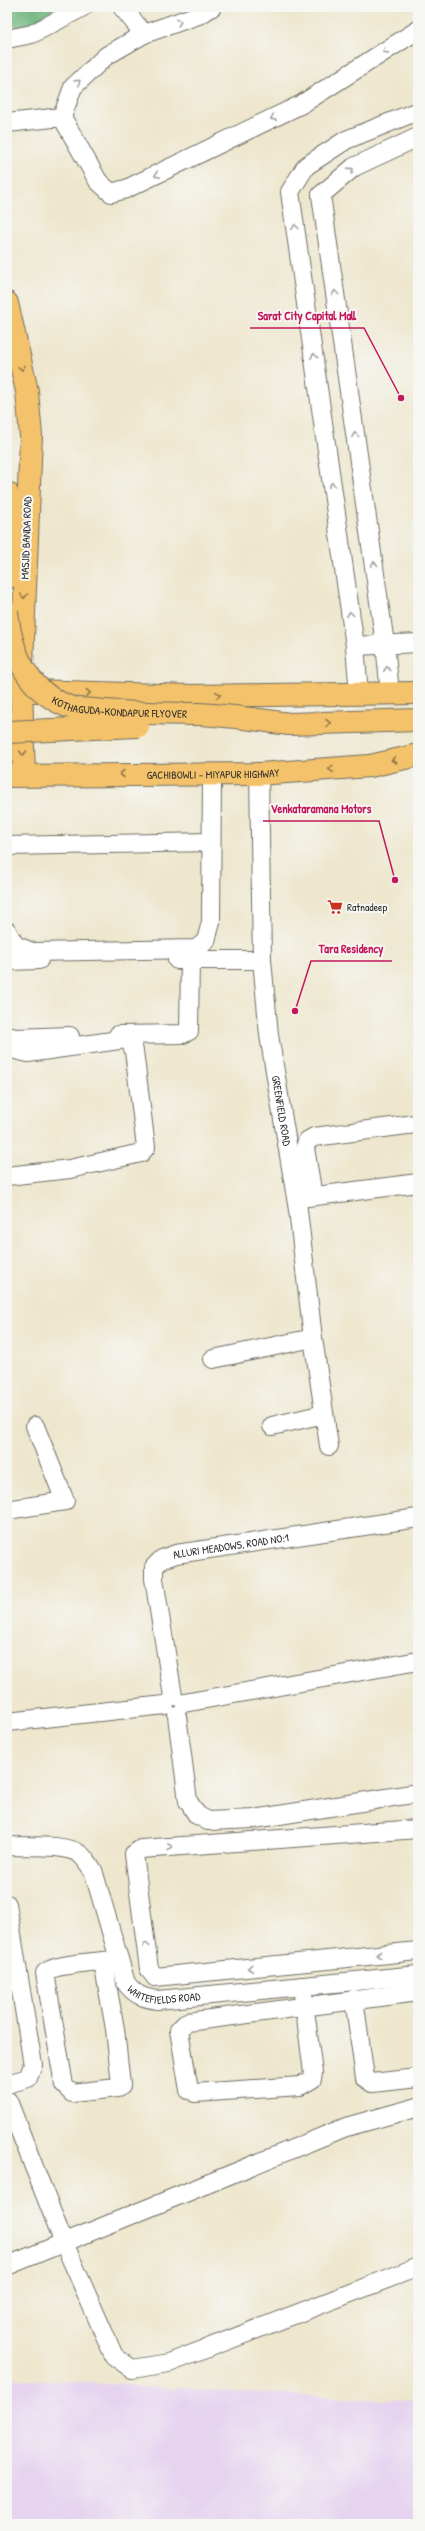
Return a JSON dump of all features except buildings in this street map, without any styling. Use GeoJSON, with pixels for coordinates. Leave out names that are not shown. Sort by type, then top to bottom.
{"type":"FeatureCollection","features":[{"type":"Feature","properties":{"kind":"main road","name":"MASJID BANDA ROAD"},"geometry":{"type":"LineString","coordinates":[[7,303],[27,391],[31,436],[14,689],[15,776]]}},
{"type":"Feature","properties":{"kind":"main road"},"geometry":{"type":"LineString","coordinates":[[7,493],[9,533],[7,578]]}},
{"type":"Feature","properties":{"kind":"main road","name":"KOTHAGUDA-KONDAPUR FLYOVER"},"geometry":{"type":"LineString","coordinates":[[7,612],[10,637],[18,659],[31,679],[50,697],[69,707],[124,713],[200,714],[289,724]]}},
{"type":"Feature","properties":{"kind":"main road"},"geometry":{"type":"LineString","coordinates":[[14,689],[192,696],[418,693]]}},
{"type":"Feature","properties":{"kind":"main road","name":"KOTHAGUDA-KONDAPUR FLYOVER"},"geometry":{"type":"LineString","coordinates":[[7,732],[103,727],[418,720]]}},
{"type":"Feature","properties":{"kind":"main road","name":"GACHIBOWLI - MIYAPUR HIGHWAY"},"geometry":{"type":"LineString","coordinates":[[15,776],[259,774],[370,766],[418,755]]}},
{"type":"Feature","properties":{"kind":"street"},"geometry":{"type":"LineString","coordinates":[[7,39],[32,34],[83,7]]}},
{"type":"Feature","properties":{"kind":"street"},"geometry":{"type":"LineString","coordinates":[[122,7],[144,34]]}},
{"type":"Feature","properties":{"kind":"street"},"geometry":{"type":"LineString","coordinates":[[212,7],[201,14],[144,34],[106,56],[73,87],[62,117],[98,181],[111,193],[126,189],[302,104],[418,30]]}},
{"type":"Feature","properties":{"kind":"street"},"geometry":{"type":"LineString","coordinates":[[359,694],[355,646],[290,192],[306,166],[346,140],[418,111]]}},
{"type":"Feature","properties":{"kind":"street"},"geometry":{"type":"LineString","coordinates":[[7,123],[62,117]]}},
{"type":"Feature","properties":{"kind":"street"},"geometry":{"type":"LineString","coordinates":[[321,195],[354,167],[418,137]]}},
{"type":"Feature","properties":{"kind":"street"},"geometry":{"type":"LineString","coordinates":[[290,192],[306,192],[321,195]]}},
{"type":"Feature","properties":{"kind":"street"},"geometry":{"type":"LineString","coordinates":[[321,195],[385,644],[390,694]]}},
{"type":"Feature","properties":{"kind":"street"},"geometry":{"type":"LineString","coordinates":[[355,646],[418,643]]}},
{"type":"Feature","properties":{"kind":"street"},"geometry":{"type":"LineString","coordinates":[[7,931],[15,945],[32,952],[196,949],[206,941],[210,932],[212,774]]}},
{"type":"Feature","properties":{"kind":"street","name":"GREENFIELD ROAD"},"geometry":{"type":"LineString","coordinates":[[259,774],[262,960],[272,1054],[303,1191],[313,1338],[329,1446]]}},
{"type":"Feature","properties":{"kind":"street"},"geometry":{"type":"LineString","coordinates":[[7,846],[210,842]]}},
{"type":"Feature","properties":{"kind":"street"},"geometry":{"type":"LineString","coordinates":[[7,1036],[16,1038],[187,1033],[190,1026],[190,960]]}},
{"type":"Feature","properties":{"kind":"street"},"geometry":{"type":"LineString","coordinates":[[7,961],[262,960]]}},
{"type":"Feature","properties":{"kind":"street"},"geometry":{"type":"LineString","coordinates":[[7,1048],[28,1052],[126,1039],[131,1043],[134,1050],[146,1147],[141,1153],[70,1169],[7,1176]]}},
{"type":"Feature","properties":{"kind":"street"},"geometry":{"type":"LineString","coordinates":[[415,1124],[310,1139],[305,1148],[303,1191],[418,1184]]}},
{"type":"Feature","properties":{"kind":"street"},"geometry":{"type":"LineString","coordinates":[[213,1359],[313,1338]]}},
{"type":"Feature","properties":{"kind":"street"},"geometry":{"type":"LineString","coordinates":[[272,1426],[324,1414]]}},
{"type":"Feature","properties":{"kind":"street"},"geometry":{"type":"LineString","coordinates":[[7,1510],[65,1501],[35,1426]]}},
{"type":"Feature","properties":{"kind":"street","name":"ALLURI MEADOWS, ROAD NO:1"},"geometry":{"type":"LineString","coordinates":[[418,1518],[176,1554],[162,1559],[154,1567],[154,1579],[175,1705],[188,1801],[197,1815],[208,1821],[254,1819],[418,1793]]}},
{"type":"Feature","properties":{"kind":"street"},"geometry":{"type":"LineString","coordinates":[[7,1722],[175,1705],[418,1661]]}},
{"type":"Feature","properties":{"kind":"street"},"geometry":{"type":"LineString","coordinates":[[418,1829],[141,1849],[134,1854],[149,1969],[155,1977],[418,1951]]}},
{"type":"Feature","properties":{"kind":"street","name":"WHITEFIELDS ROAD"},"geometry":{"type":"LineString","coordinates":[[7,1846],[52,1847],[67,1849],[81,1855],[93,1870],[111,1960],[134,1994],[144,1998],[158,2000],[418,1975]]}},
{"type":"Feature","properties":{"kind":"street"},"geometry":{"type":"LineString","coordinates":[[7,1904],[33,2065],[28,2078],[7,2084]]}},
{"type":"Feature","properties":{"kind":"street"},"geometry":{"type":"LineString","coordinates":[[111,1960],[115,2029],[121,2085],[117,2088],[72,2093],[64,2085],[44,1976],[48,1970],[53,1968],[111,1960]]}},
{"type":"Feature","properties":{"kind":"street"},"geometry":{"type":"LineString","coordinates":[[302,1986],[304,2005],[313,2073],[312,2079],[300,2086],[195,2093],[190,2090],[179,2030],[182,2025],[187,2022],[304,2005],[418,1992]]}},
{"type":"Feature","properties":{"kind":"street"},"geometry":{"type":"LineString","coordinates":[[354,1999],[365,2078],[372,2083],[418,2078]]}},
{"type":"Feature","properties":{"kind":"street"},"geometry":{"type":"LineString","coordinates":[[8,2101],[64,2243],[114,2356],[132,2369],[169,2364],[418,2267]]}},
{"type":"Feature","properties":{"kind":"street"},"geometry":{"type":"LineString","coordinates":[[7,2266],[346,2128],[418,2107]]}},
{"type":"Feature","properties":{"kind":"shaded area"},"geometry":{"type":"Polygon","coordinates":[[[7,2378],[418,2402],[418,2524],[7,2524],[7,2378]]]}},
{"type":"Feature","properties":{"kind":"green space"},"geometry":{"type":"Polygon","coordinates":[[[7,7],[57,7],[21,30],[7,20],[7,7]]]}},
{"type":"Feature","properties":{"kind":"place","name":"Sarat City Capital Mall"},"geometry":{"type":"Point","coordinates":[401,398]}},
{"type":"Feature","properties":{"kind":"place","name":"Venkataramana Motors"},"geometry":{"type":"Point","coordinates":[395,880]}},
{"type":"Feature","properties":{"kind":"place","name":"Ratnadeep"},"geometry":{"type":"Point","coordinates":[335,907]}},
{"type":"Feature","properties":{"kind":"place","name":"Tara Residency"},"geometry":{"type":"Point","coordinates":[295,1011]}}]}
